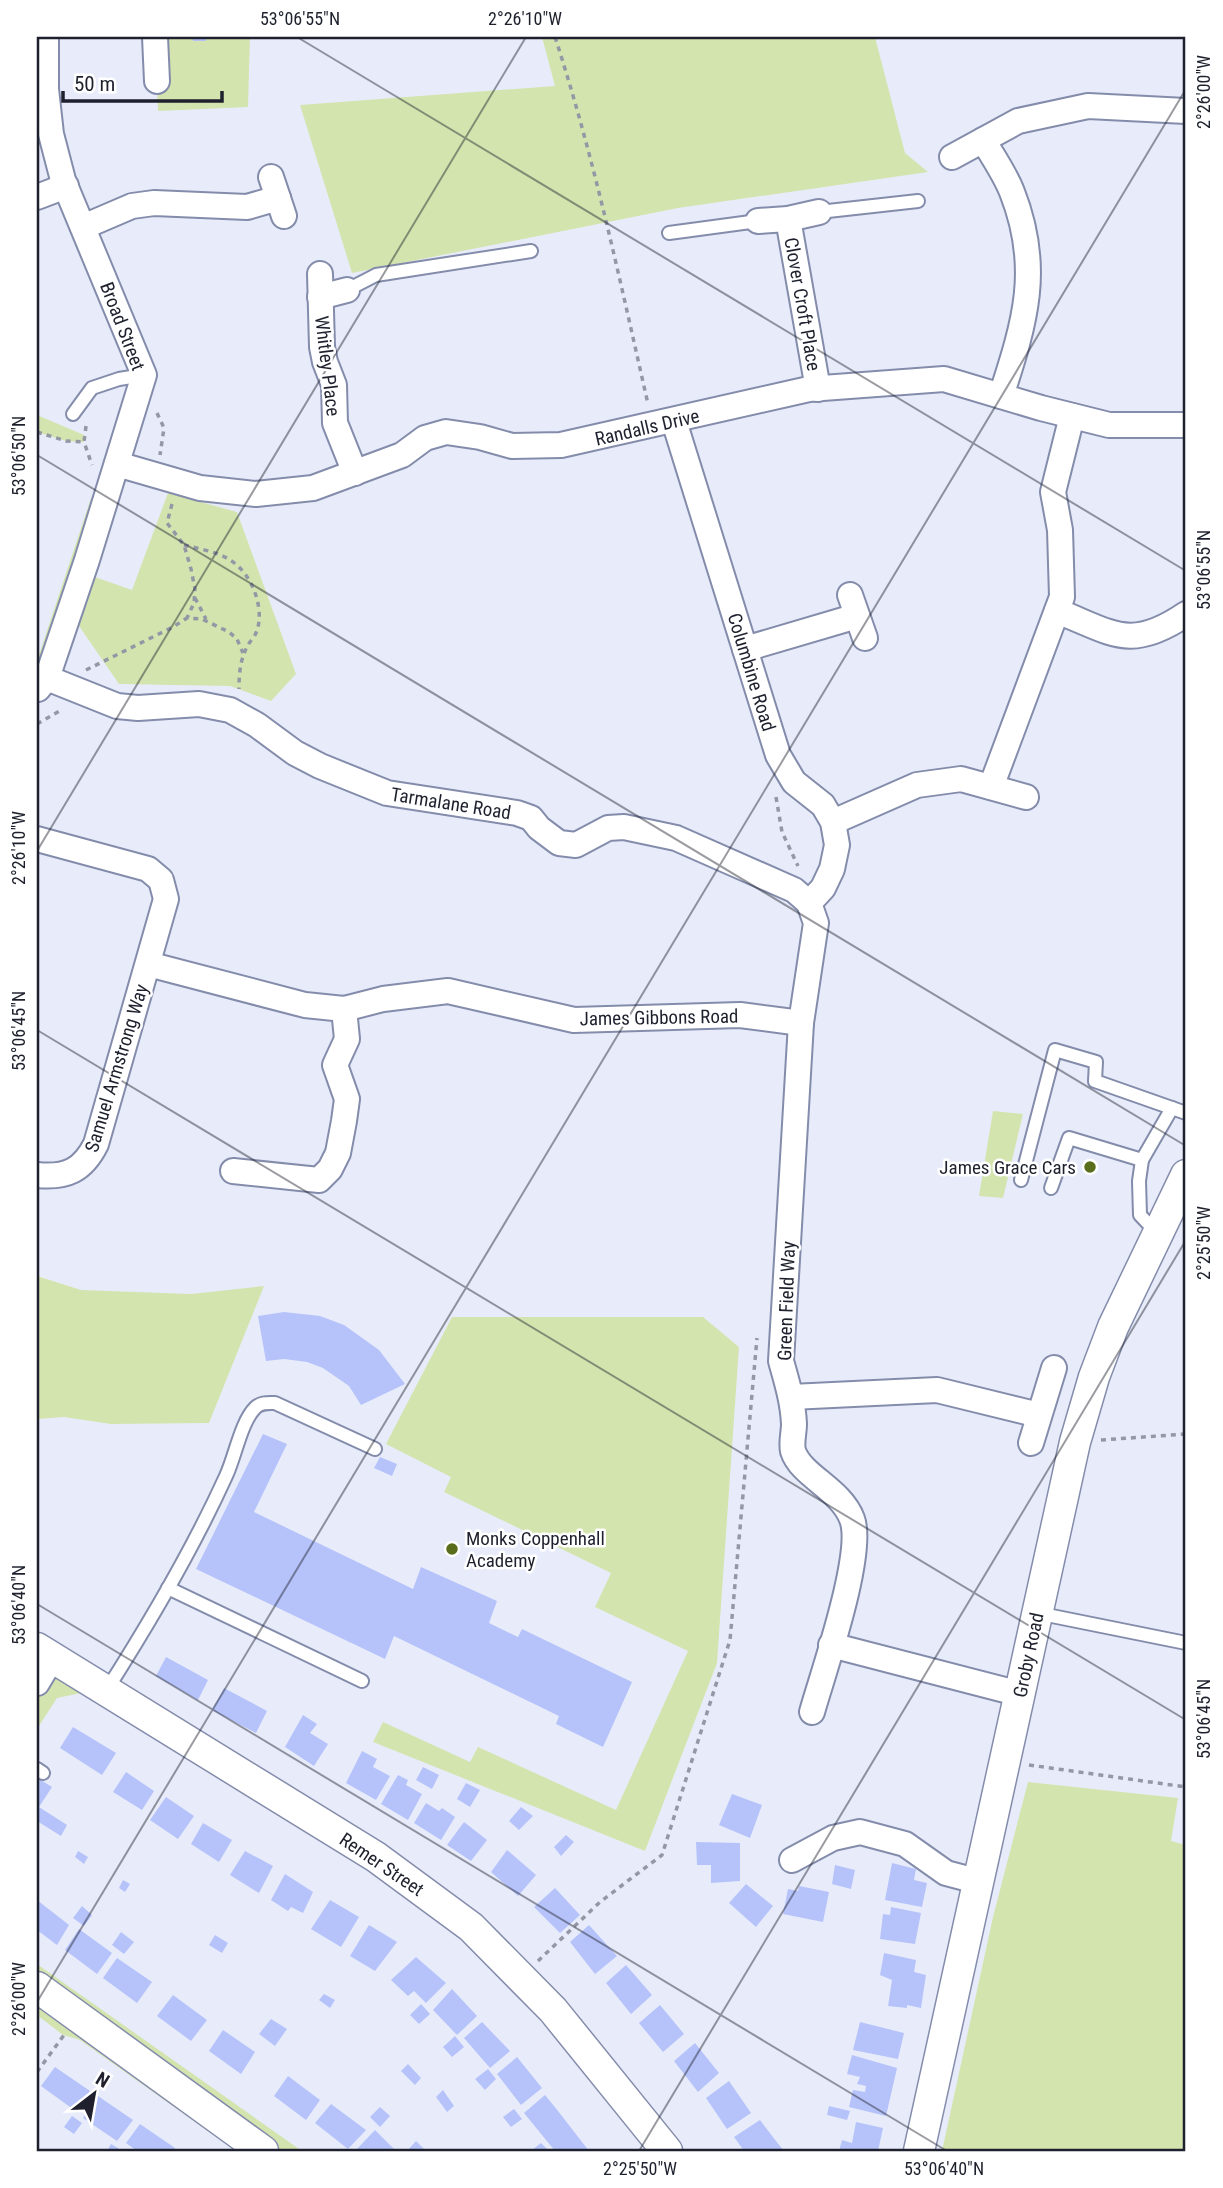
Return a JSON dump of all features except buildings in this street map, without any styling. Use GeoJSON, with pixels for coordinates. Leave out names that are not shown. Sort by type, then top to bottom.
{"type":"FeatureCollection","features":[{"type":"Feature","properties":{"kind":"street","name":"Broad Street"},"geometry":{"type":"LineString","coordinates":[[46,37],[41,89],[66,186],[144,375],[47,684]]}},
{"type":"Feature","properties":{"kind":"street"},"geometry":{"type":"LineString","coordinates":[[155,37],[157,81]]}},
{"type":"Feature","properties":{"kind":"street"},"geometry":{"type":"LineString","coordinates":[[952,157],[1018,121],[1088,106],[1186,111]]}},
{"type":"Feature","properties":{"kind":"street"},"geometry":{"type":"LineString","coordinates":[[983,140],[1011,191],[1025,234],[1029,279],[1024,321],[1001,396]]}},
{"type":"Feature","properties":{"kind":"street"},"geometry":{"type":"LineString","coordinates":[[37,197],[66,186]]}},
{"type":"Feature","properties":{"kind":"street"},"geometry":{"type":"LineString","coordinates":[[83,227],[132,206],[154,202],[247,207],[278,197]]}},
{"type":"Feature","properties":{"kind":"street","name":"Clover Croft Place"},"geometry":{"type":"LineString","coordinates":[[758,221],[788,219],[819,212]]}},
{"type":"Feature","properties":{"kind":"street","name":"Clover Croft Place"},"geometry":{"type":"LineString","coordinates":[[788,219],[818,389]]}},
{"type":"Feature","properties":{"kind":"street","name":"Whitley Place"},"geometry":{"type":"LineString","coordinates":[[347,290],[320,286],[322,347],[334,385],[335,423],[355,474]]}},
{"type":"Feature","properties":{"kind":"street","name":"Randalls Drive"},"geometry":{"type":"LineString","coordinates":[[117,464],[200,488],[256,494],[313,488],[402,455],[425,438],[446,432],[512,446],[561,445],[818,389],[944,379],[1109,425],[1186,425]]}},
{"type":"Feature","properties":{"kind":"street"},"geometry":{"type":"LineString","coordinates":[[991,787],[1062,597],[1063,564],[1053,492],[1072,416]]}},
{"type":"Feature","properties":{"kind":"street","name":"Columbine Road"},"geometry":{"type":"LineString","coordinates":[[674,421],[778,755],[794,782],[822,805],[833,822]]}},
{"type":"Feature","properties":{"kind":"street"},"geometry":{"type":"LineString","coordinates":[[1057,611],[1122,636],[1141,636],[1167,626],[1186,614]]}},
{"type":"Feature","properties":{"kind":"street"},"geometry":{"type":"LineString","coordinates":[[745,649],[857,616]]}},
{"type":"Feature","properties":{"kind":"street","name":"Tarmalane Road"},"geometry":{"type":"LineString","coordinates":[[47,684],[117,706],[138,708],[199,704],[230,710],[257,725],[295,753],[320,766],[387,793],[517,813],[531,818],[539,828],[559,843],[576,845],[608,828],[624,827],[676,838],[793,890],[809,903]]}},
{"type":"Feature","properties":{"kind":"street"},"geometry":{"type":"LineString","coordinates":[[809,903],[824,888],[832,869],[837,845],[833,822],[917,785],[961,779],[1026,797]]}},
{"type":"Feature","properties":{"kind":"street","name":"Samuel Armstrong Way"},"geometry":{"type":"LineString","coordinates":[[37,839],[148,869],[161,880],[166,899],[92,1153],[87,1162],[68,1173],[37,1175]]}},
{"type":"Feature","properties":{"kind":"street","name":"Green Field Way"},"geometry":{"type":"LineString","coordinates":[[809,903],[816,923],[801,1023],[781,1361],[792,1397],[793,1450],[801,1464],[841,1500],[853,1521],[849,1583],[812,1712]]}},
{"type":"Feature","properties":{"kind":"street","name":"James Gibbons Road"},"geometry":{"type":"LineString","coordinates":[[148,964],[305,1005],[344,1009],[383,999],[448,991],[574,1020],[740,1015],[801,1023]]}},
{"type":"Feature","properties":{"kind":"street"},"geometry":{"type":"LineString","coordinates":[[233,1171],[319,1180],[330,1169],[338,1153],[347,1099],[335,1065],[347,1039],[344,1009]]}},
{"type":"Feature","properties":{"kind":"street","name":"Groby Road"},"geometry":{"type":"LineString","coordinates":[[919,2151],[1075,1442],[1094,1377],[1113,1327],[1186,1175]]}},
{"type":"Feature","properties":{"kind":"street"},"geometry":{"type":"LineString","coordinates":[[1031,1443],[1054,1368]]}},
{"type":"Feature","properties":{"kind":"street"},"geometry":{"type":"LineString","coordinates":[[792,1397],[937,1390],[1039,1415]]}},
{"type":"Feature","properties":{"kind":"street"},"geometry":{"type":"LineString","coordinates":[[831,1645],[1020,1694]]}},
{"type":"Feature","properties":{"kind":"street"},"geometry":{"type":"LineString","coordinates":[[37,1683],[44,1653]]}},
{"type":"Feature","properties":{"kind":"street","name":"Remer Street"},"geometry":{"type":"LineString","coordinates":[[44,1653],[376,1857],[471,1927],[553,2010],[667,2151]]}},
{"type":"Feature","properties":{"kind":"street"},"geometry":{"type":"LineString","coordinates":[[792,1860],[833,1838],[860,1832],[905,1844],[946,1873],[979,1882]]}},
{"type":"Feature","properties":{"kind":"street"},"geometry":{"type":"LineString","coordinates":[[37,1987],[263,2151]]}},
{"type":"Feature","properties":{"kind":"lane"},"geometry":{"type":"LineString","coordinates":[[819,212],[918,201]]}},
{"type":"Feature","properties":{"kind":"lane"},"geometry":{"type":"LineString","coordinates":[[669,233],[758,221]]}},
{"type":"Feature","properties":{"kind":"lane"},"geometry":{"type":"LineString","coordinates":[[347,290],[376,275],[531,251]]}},
{"type":"Feature","properties":{"kind":"lane"},"geometry":{"type":"LineString","coordinates":[[72,414],[92,388],[119,379],[144,375]]}},
{"type":"Feature","properties":{"kind":"lane"},"geometry":{"type":"LineString","coordinates":[[1021,1180],[1055,1050],[1096,1062],[1095,1081],[1186,1113]]}},
{"type":"Feature","properties":{"kind":"lane"},"geometry":{"type":"LineString","coordinates":[[1158,1234],[1140,1214],[1139,1181],[1142,1160],[1172,1108]]}},
{"type":"Feature","properties":{"kind":"lane"},"geometry":{"type":"LineString","coordinates":[[1051,1188],[1069,1139],[1142,1160]]}},
{"type":"Feature","properties":{"kind":"lane"},"geometry":{"type":"LineString","coordinates":[[106,1691],[168,1588],[226,1476],[255,1408],[263,1403],[275,1403],[375,1449]]}},
{"type":"Feature","properties":{"kind":"lane"},"geometry":{"type":"LineString","coordinates":[[168,1588],[362,1681]]}},
{"type":"Feature","properties":{"kind":"lane"},"geometry":{"type":"LineString","coordinates":[[1037,1613],[1186,1643]]}},
{"type":"Feature","properties":{"kind":"path"},"geometry":{"type":"LineString","coordinates":[[37,432],[66,441],[83,442]]}},
{"type":"Feature","properties":{"kind":"path"},"geometry":{"type":"LineString","coordinates":[[180,482],[167,523],[184,545],[191,569],[194,596],[208,621]]}},
{"type":"Feature","properties":{"kind":"path"},"geometry":{"type":"LineString","coordinates":[[184,545],[210,551],[231,560],[249,580],[258,607],[259,620],[256,634],[240,667],[239,689]]}},
{"type":"Feature","properties":{"kind":"path"},"geometry":{"type":"LineString","coordinates":[[187,618],[194,596]]}},
{"type":"Feature","properties":{"kind":"path"},"geometry":{"type":"LineString","coordinates":[[47,684],[187,618],[202,618],[237,639],[244,655]]}},
{"type":"Feature","properties":{"kind":"path"},"geometry":{"type":"LineString","coordinates":[[520,1977],[600,1902],[662,1855],[730,1640],[758,1330]]}},
{"type":"Feature","properties":{"kind":"path"},"geometry":{"type":"LineString","coordinates":[[1075,1442],[1186,1434]]}},
{"type":"Feature","properties":{"kind":"path"},"geometry":{"type":"LineString","coordinates":[[1005,1761],[1186,1787]]}},
{"type":"Feature","properties":{"kind":"path"},"geometry":{"type":"LineString","coordinates":[[37,2072],[77,2016]]}},
{"type":"Feature","properties":{"kind":"green space"},"geometry":{"type":"Polygon","coordinates":[[[155,37],[250,37],[248,107],[158,111],[155,37]]]}},
{"type":"Feature","properties":{"kind":"green space"},"geometry":{"type":"Polygon","coordinates":[[[542,37],[875,37],[905,153],[928,172],[678,208],[352,273],[300,105],[555,86],[542,37]]]}},
{"type":"Feature","properties":{"kind":"green space"},"geometry":{"type":"Polygon","coordinates":[[[37,415],[84,435],[84,442],[66,441],[37,432],[37,415]]]}},
{"type":"Feature","properties":{"kind":"green space"},"geometry":{"type":"Polygon","coordinates":[[[100,477],[37,691],[37,661],[100,477]]]}},
{"type":"Feature","properties":{"kind":"green space"},"geometry":{"type":"Polygon","coordinates":[[[168,493],[237,512],[296,674],[271,701],[230,686],[119,684],[79,626],[95,577],[132,590],[168,493]]]}},
{"type":"Feature","properties":{"kind":"green space"},"geometry":{"type":"Polygon","coordinates":[[[993,1111],[1023,1114],[1003,1198],[979,1196],[993,1111]]]}},
{"type":"Feature","properties":{"kind":"green space"},"geometry":{"type":"Polygon","coordinates":[[[37,1276],[81,1290],[191,1294],[264,1286],[209,1423],[111,1424],[64,1417],[37,1419],[37,1276]]]}},
{"type":"Feature","properties":{"kind":"green space"},"geometry":{"type":"Polygon","coordinates":[[[452,1317],[703,1317],[739,1347],[717,1663],[645,1851],[373,1742],[383,1722],[470,1762],[478,1747],[616,1810],[688,1651],[595,1607],[611,1573],[444,1492],[451,1477],[386,1444],[452,1317]]]}},
{"type":"Feature","properties":{"kind":"green space"},"geometry":{"type":"Polygon","coordinates":[[[37,1648],[86,1692],[57,1698],[37,1729],[37,1648]]]}},
{"type":"Feature","properties":{"kind":"green space"},"geometry":{"type":"Polygon","coordinates":[[[1028,1782],[1178,1798],[1171,1841],[1186,1845],[1186,2151],[942,2151],[993,1917],[1028,1782]]]}},
{"type":"Feature","properties":{"kind":"green space"},"geometry":{"type":"Polygon","coordinates":[[[37,1964],[302,2151],[236,2151],[80,2040],[63,2035],[37,2015],[37,1964]]]}},
{"type":"Feature","properties":{"kind":"place","name":"James Grace Cars"},"geometry":{"type":"Point","coordinates":[1090,1167]}},
{"type":"Feature","properties":{"kind":"place","name":"Monks Coppenhall Academy"},"geometry":{"type":"Point","coordinates":[452,1549]}}]}
